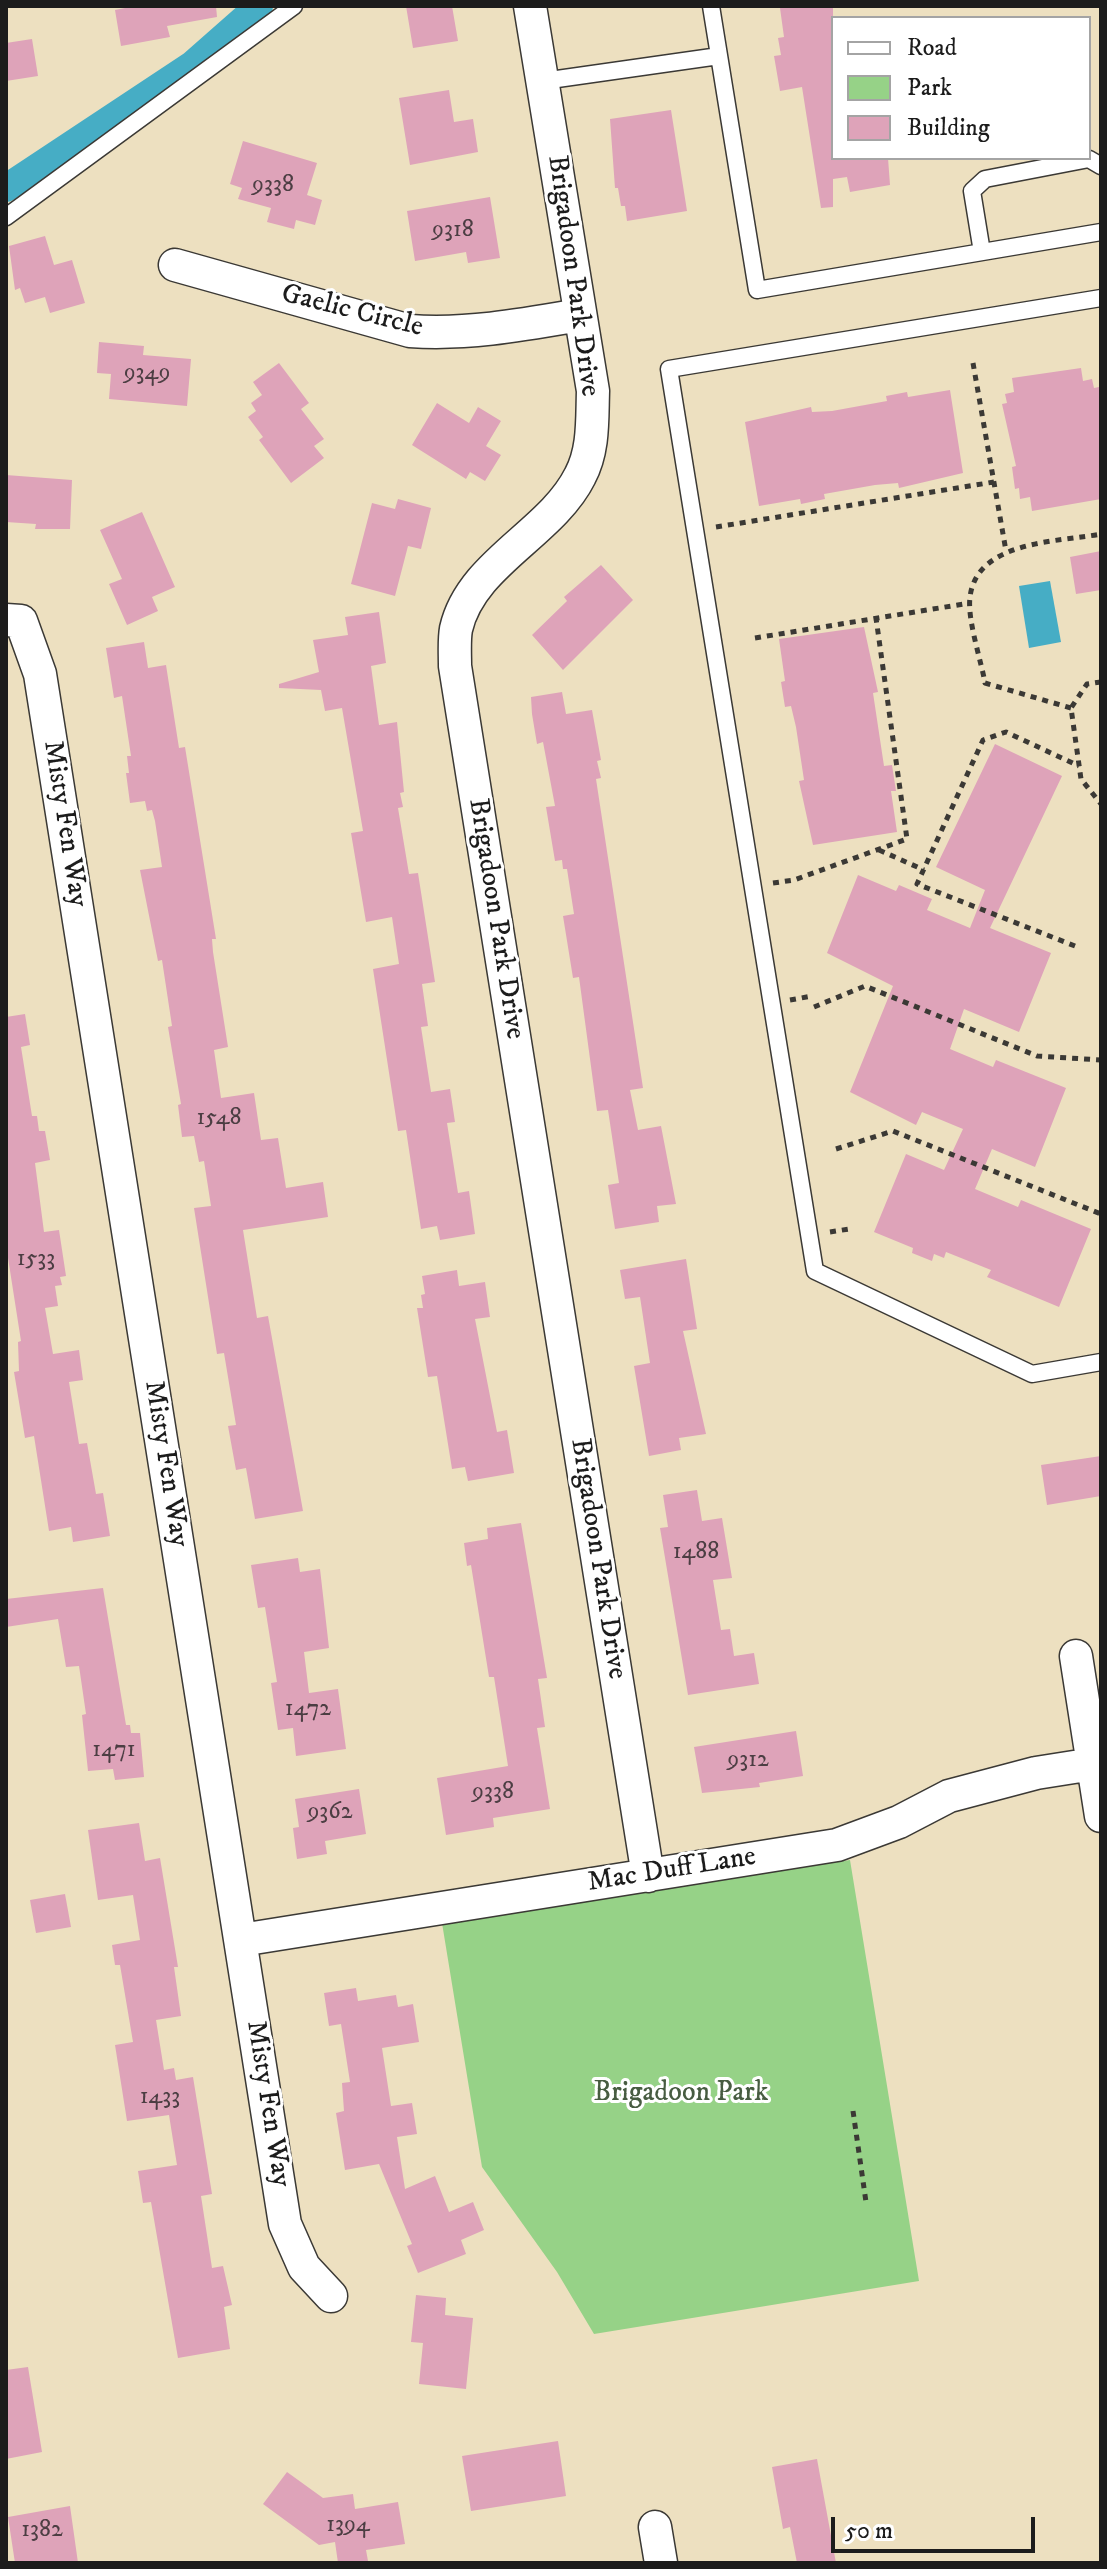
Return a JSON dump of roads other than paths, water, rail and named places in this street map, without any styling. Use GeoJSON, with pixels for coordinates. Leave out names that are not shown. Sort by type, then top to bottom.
{"type":"FeatureCollection","features":[{"type":"Feature","properties":{"kind":"street","name":"Brigadoon Park Drive"},"geometry":{"type":"LineString","coordinates":[[530,6],[593,391],[592,440],[581,476],[557,509],[485,578],[467,602],[456,629],[455,666],[648,1876]]}},
{"type":"Feature","properties":{"kind":"street","name":"Gaelic Circle"},"geometry":{"type":"LineString","coordinates":[[175,265],[410,331],[449,334],[490,331],[580,315]]}},
{"type":"Feature","properties":{"kind":"street","name":"Misty Fen Way"},"geometry":{"type":"LineString","coordinates":[[14,621],[43,689],[285,2224],[304,2267],[331,2296]]}},
{"type":"Feature","properties":{"kind":"street"},"geometry":{"type":"LineString","coordinates":[[1076,1656],[1101,1816]]}},
{"type":"Feature","properties":{"kind":"street","name":"Mac Duff Lane"},"geometry":{"type":"LineString","coordinates":[[241,1940],[837,1845],[899,1822],[949,1796],[1036,1773],[1093,1764]]}},
{"type":"Feature","properties":{"kind":"street"},"geometry":{"type":"LineString","coordinates":[[655,2527],[661,2563]]}},
{"type":"Feature","properties":{"kind":"lane"},"geometry":{"type":"LineString","coordinates":[[6,217],[294,6]]}},
{"type":"Feature","properties":{"kind":"lane"},"geometry":{"type":"LineString","coordinates":[[711,6],[757,290],[1101,232]]}},
{"type":"Feature","properties":{"kind":"lane"},"geometry":{"type":"LineString","coordinates":[[543,81],[719,56]]}},
{"type":"Feature","properties":{"kind":"lane"},"geometry":{"type":"LineString","coordinates":[[982,252],[972,191],[985,179],[1084,160]]}},
{"type":"Feature","properties":{"kind":"lane"},"geometry":{"type":"LineString","coordinates":[[1101,298],[669,369],[815,1271],[1032,1374],[1101,1362]]}},
{"type":"Feature","properties":{"kind":"water"},"geometry":{"type":"Polygon","coordinates":[[[1050,581],[1061,642],[1029,648],[1019,586],[1050,581]]]}},
{"type":"Feature","properties":{"kind":"waterway"},"geometry":{"type":"LineString","coordinates":[[6,188],[192,65],[259,6]]}},
{"type":"Feature","properties":{"kind":"park label","name":"Brigadoon Park"},"geometry":{"type":"Point","coordinates":[681,2094]}}]}
